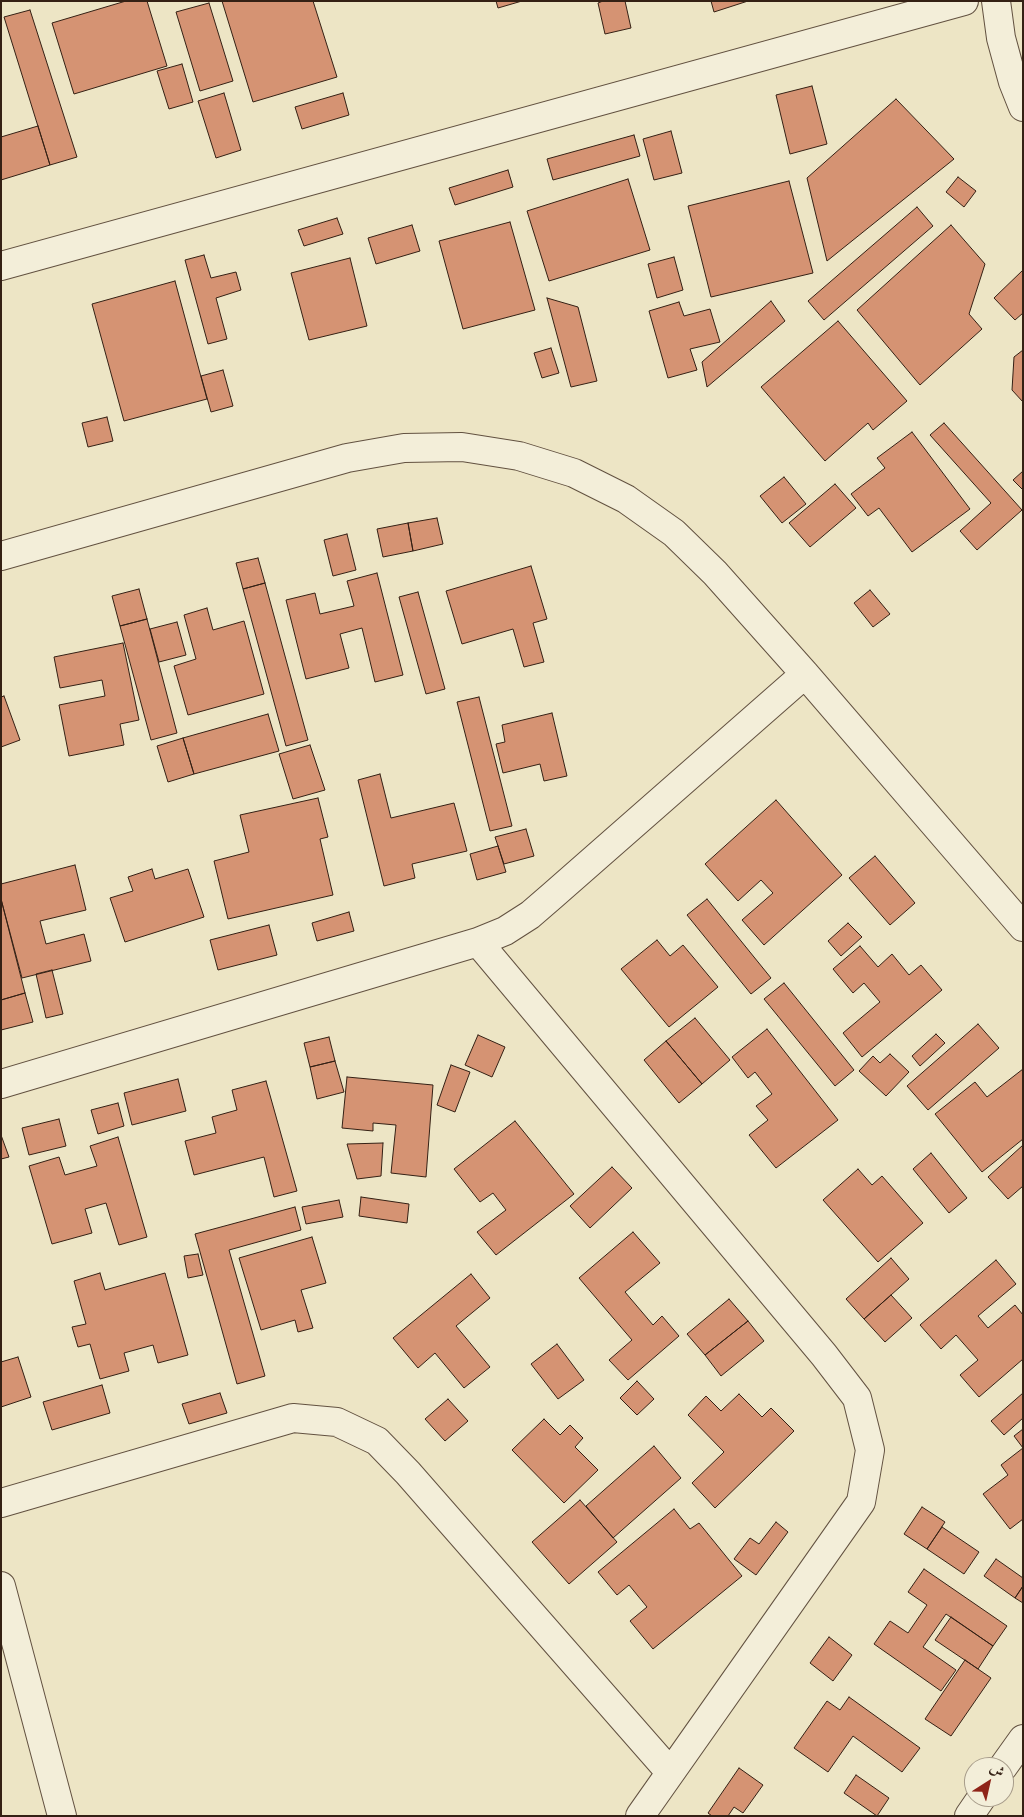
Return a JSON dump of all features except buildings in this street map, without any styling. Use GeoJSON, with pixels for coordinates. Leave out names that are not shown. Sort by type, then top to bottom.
{"type":"FeatureCollection","features":[{"type":"Feature","properties":{"kind":"street"},"geometry":{"type":"LineString","coordinates":[[1,266],[964,1]]}},
{"type":"Feature","properties":{"kind":"street"},"geometry":{"type":"LineString","coordinates":[[996,1],[1001,38],[1013,82],[1023,107]]}},
{"type":"Feature","properties":{"kind":"street"},"geometry":{"type":"LineString","coordinates":[[1,556],[347,458],[404,448],[462,447],[519,456],[574,473],[626,499],[674,533],[715,573],[805,674],[1023,928]]}},
{"type":"Feature","properties":{"kind":"street"},"geometry":{"type":"LineString","coordinates":[[1,1084],[478,942],[505,931],[530,915],[805,674]]}},
{"type":"Feature","properties":{"kind":"street"},"geometry":{"type":"LineString","coordinates":[[478,942],[851,1390],[857,1398],[870,1450],[861,1502],[826,1555],[640,1816]]}},
{"type":"Feature","properties":{"kind":"street"},"geometry":{"type":"LineString","coordinates":[[1,1503],[293,1418],[337,1422],[377,1441],[408,1473],[670,1772]]}},
{"type":"Feature","properties":{"kind":"street"},"geometry":{"type":"LineString","coordinates":[[1,1586],[62,1816]]}},
{"type":"Feature","properties":{"kind":"street"},"geometry":{"type":"LineString","coordinates":[[1010,1757],[1023,1738]]}}]}
